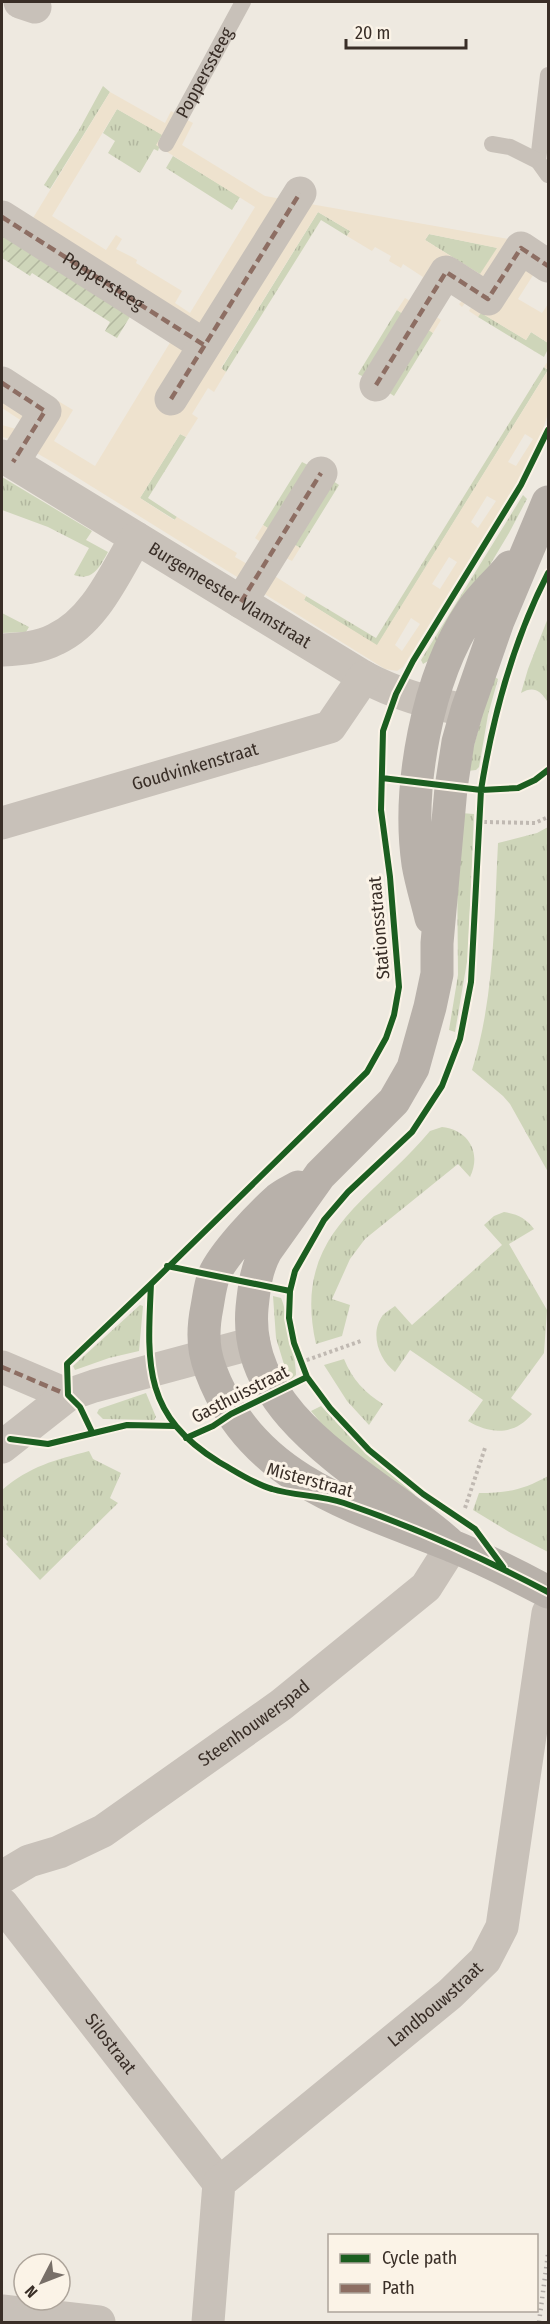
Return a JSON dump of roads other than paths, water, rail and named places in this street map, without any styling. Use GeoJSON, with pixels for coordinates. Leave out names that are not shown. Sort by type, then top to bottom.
{"type":"FeatureCollection","features":[{"type":"Feature","properties":{"kind":"street"},"geometry":{"type":"LineString","coordinates":[[2,12],[25,3]]}},
{"type":"Feature","properties":{"kind":"street"},"geometry":{"type":"LineString","coordinates":[[171,399],[300,193]]}},
{"type":"Feature","properties":{"kind":"street","name":"Poppersteeg"},"geometry":{"type":"LineString","coordinates":[[2,217],[204,345]]}},
{"type":"Feature","properties":{"kind":"street"},"geometry":{"type":"LineString","coordinates":[[376,385],[446,272],[488,299],[521,248],[549,266]]}},
{"type":"Feature","properties":{"kind":"street"},"geometry":{"type":"LineString","coordinates":[[2,383],[45,411],[7,459]]}},
{"type":"Feature","properties":{"kind":"street","name":"Burgemeester Vlamstraat"},"geometry":{"type":"LineString","coordinates":[[7,459],[364,677],[396,694],[431,704],[467,710]]}},
{"type":"Feature","properties":{"kind":"street"},"geometry":{"type":"LineString","coordinates":[[241,602],[321,473]]}},
{"type":"Feature","properties":{"kind":"street"},"geometry":{"type":"LineString","coordinates":[[2,1447],[68,1395],[254,1343],[251,1316],[254,1283],[261,1260],[320,1175],[374,1124],[406,1083],[420,1046],[437,974],[437,943],[466,789],[458,742],[498,621],[549,502]]}},
{"type":"Feature","properties":{"kind":"street"},"geometry":{"type":"LineString","coordinates":[[2,650],[41,645],[57,639],[81,622],[94,606],[136,538]]}},
{"type":"Feature","properties":{"kind":"street"},"geometry":{"type":"LineString","coordinates":[[437,943],[418,865],[416,829],[420,758],[431,704],[442,669],[471,612],[527,549]]}},
{"type":"Feature","properties":{"kind":"street","name":"Goudvinkenstraat"},"geometry":{"type":"LineString","coordinates":[[2,823],[330,727],[364,677]]}},
{"type":"Feature","properties":{"kind":"street"},"geometry":{"type":"LineString","coordinates":[[204,1356],[205,1318],[214,1275],[238,1242],[279,1198],[320,1175]]}},
{"type":"Feature","properties":{"kind":"street","name":"Misterstraat"},"geometry":{"type":"LineString","coordinates":[[254,1343],[263,1370],[275,1393],[298,1423],[354,1474],[430,1526],[458,1533]]}},
{"type":"Feature","properties":{"kind":"street","name":"Misterstraat"},"geometry":{"type":"LineString","coordinates":[[204,1356],[231,1414],[243,1431],[271,1459],[341,1502],[458,1533],[505,1569],[549,1592]]}},
{"type":"Feature","properties":{"kind":"street"},"geometry":{"type":"LineString","coordinates":[[2,1367],[68,1395]]}},
{"type":"Feature","properties":{"kind":"street","name":"Steenhouwerspad"},"geometry":{"type":"LineString","coordinates":[[2,1877],[29,1861],[59,1852],[104,1831],[281,1705],[426,1587],[458,1533]]}},
{"type":"Feature","properties":{"kind":"street","name":"Landbouwstraat"},"geometry":{"type":"LineString","coordinates":[[219,2183],[450,1994],[485,1960],[502,1927],[549,1613]]}},
{"type":"Feature","properties":{"kind":"street","name":"Silostraat"},"geometry":{"type":"LineString","coordinates":[[2,1905],[219,2183]]}},
{"type":"Feature","properties":{"kind":"street"},"geometry":{"type":"LineString","coordinates":[[208,2322],[219,2183]]}},
{"type":"Feature","properties":{"kind":"street"},"geometry":{"type":"LineString","coordinates":[[2,2311],[99,2322]]}},
{"type":"Feature","properties":{"kind":"lane","name":"Popperssteeg"},"geometry":{"type":"LineString","coordinates":[[166,144],[243,2]]}},
{"type":"Feature","properties":{"kind":"lane"},"geometry":{"type":"LineString","coordinates":[[538,161],[549,75]]}},
{"type":"Feature","properties":{"kind":"lane"},"geometry":{"type":"LineString","coordinates":[[492,144],[510,147],[538,161],[549,175]]}},
{"type":"Feature","properties":{"kind":"railway"},"geometry":{"type":"LineString","coordinates":[[539,2322],[548,2254]]}}]}
